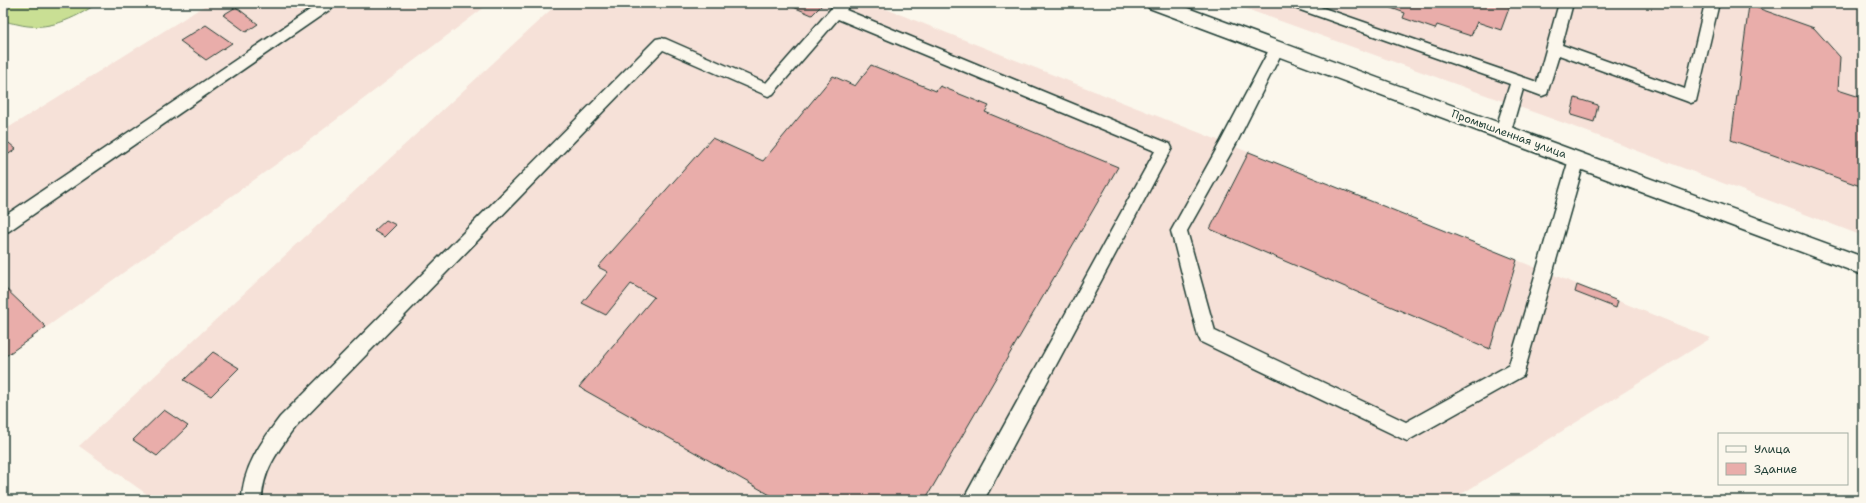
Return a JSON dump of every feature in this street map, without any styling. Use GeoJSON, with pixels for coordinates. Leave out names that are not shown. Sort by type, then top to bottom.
{"type":"FeatureCollection","features":[{"type":"Feature","properties":{"kind":"street","name":"Промышленная улица"},"geometry":{"type":"LineString","coordinates":[[1155,3],[1863,266]]}},
{"type":"Feature","properties":{"kind":"lane"},"geometry":{"type":"LineString","coordinates":[[3,226],[330,3]]}},
{"type":"Feature","properties":{"kind":"lane"},"geometry":{"type":"LineString","coordinates":[[1294,3],[1542,90],[1566,3]]}},
{"type":"Feature","properties":{"kind":"lane"},"geometry":{"type":"LineString","coordinates":[[1554,48],[1690,97],[1712,3]]}},
{"type":"Feature","properties":{"kind":"lane"},"geometry":{"type":"LineString","coordinates":[[252,500],[257,470],[271,444],[287,423],[661,43],[768,90],[840,7],[1164,148],[973,500]]}},
{"type":"Feature","properties":{"kind":"lane"},"geometry":{"type":"LineString","coordinates":[[1277,48],[1228,144],[1180,231],[1207,336],[1407,432],[1517,370],[1576,159]]}},
{"type":"Feature","properties":{"kind":"lane"},"geometry":{"type":"LineString","coordinates":[[1503,131],[1518,82]]}},
{"type":"Feature","properties":{"kind":"shaded area"},"geometry":{"type":"Polygon","coordinates":[[[209,3],[490,3],[299,148],[3,358],[3,131],[209,3]]]}},
{"type":"Feature","properties":{"kind":"shaded area"},"geometry":{"type":"Polygon","coordinates":[[[558,3],[871,3],[1228,144],[1711,338],[1452,500],[155,500],[79,446],[558,3]]]}},
{"type":"Feature","properties":{"kind":"shaded area"},"geometry":{"type":"Polygon","coordinates":[[[1230,3],[1854,3],[1863,10],[1863,236],[1561,122],[1230,3]]]}},
{"type":"Feature","properties":{"kind":"green space"},"geometry":{"type":"Polygon","coordinates":[[[3,3],[98,3],[70,19],[49,25],[28,26],[6,21],[3,15],[3,3]]]}},
{"type":"Feature","properties":{"kind":"building"},"geometry":{"type":"Polygon","coordinates":[[[784,3],[824,3],[812,15],[784,3]]]}},
{"type":"Feature","properties":{"kind":"building"},"geometry":{"type":"Polygon","coordinates":[[[1377,3],[1511,3],[1501,30],[1477,22],[1471,36],[1437,25],[1435,29],[1403,18],[1405,13],[1377,3]]]}},
{"type":"Feature","properties":{"kind":"building"},"geometry":{"type":"Polygon","coordinates":[[[1749,5],[1814,28],[1840,57],[1838,90],[1863,98],[1863,187],[1731,140],[1749,5]]]}},
{"type":"Feature","properties":{"kind":"building"},"geometry":{"type":"Polygon","coordinates":[[[236,7],[258,24],[246,32],[223,15],[236,7]]]}},
{"type":"Feature","properties":{"kind":"building"},"geometry":{"type":"Polygon","coordinates":[[[206,25],[232,43],[206,60],[180,41],[206,25]]]}},
{"type":"Feature","properties":{"kind":"building"},"geometry":{"type":"Polygon","coordinates":[[[871,65],[936,91],[940,86],[989,106],[985,112],[1118,167],[925,500],[779,500],[579,387],[654,297],[631,284],[606,315],[582,303],[608,272],[598,267],[712,138],[763,161],[833,76],[855,86],[871,65]]]}},
{"type":"Feature","properties":{"kind":"building"},"geometry":{"type":"Polygon","coordinates":[[[1575,98],[1598,105],[1594,122],[1571,115],[1575,98]]]}},
{"type":"Feature","properties":{"kind":"building"},"geometry":{"type":"Polygon","coordinates":[[[3,138],[16,149],[3,158],[3,138]]]}},
{"type":"Feature","properties":{"kind":"building"},"geometry":{"type":"Polygon","coordinates":[[[1249,152],[1517,260],[1490,349],[1210,229],[1249,152]]]}},
{"type":"Feature","properties":{"kind":"building"},"geometry":{"type":"Polygon","coordinates":[[[386,220],[396,225],[384,237],[374,231],[386,220]]]}},
{"type":"Feature","properties":{"kind":"building"},"geometry":{"type":"Polygon","coordinates":[[[1577,285],[1618,301],[1616,308],[1575,292],[1577,285]]]}},
{"type":"Feature","properties":{"kind":"building"},"geometry":{"type":"Polygon","coordinates":[[[3,286],[46,327],[3,358],[3,286]]]}},
{"type":"Feature","properties":{"kind":"building"},"geometry":{"type":"Polygon","coordinates":[[[213,352],[239,368],[211,396],[184,380],[213,352]]]}},
{"type":"Feature","properties":{"kind":"building"},"geometry":{"type":"Polygon","coordinates":[[[164,410],[188,426],[157,456],[133,440],[164,410]]]}}]}
